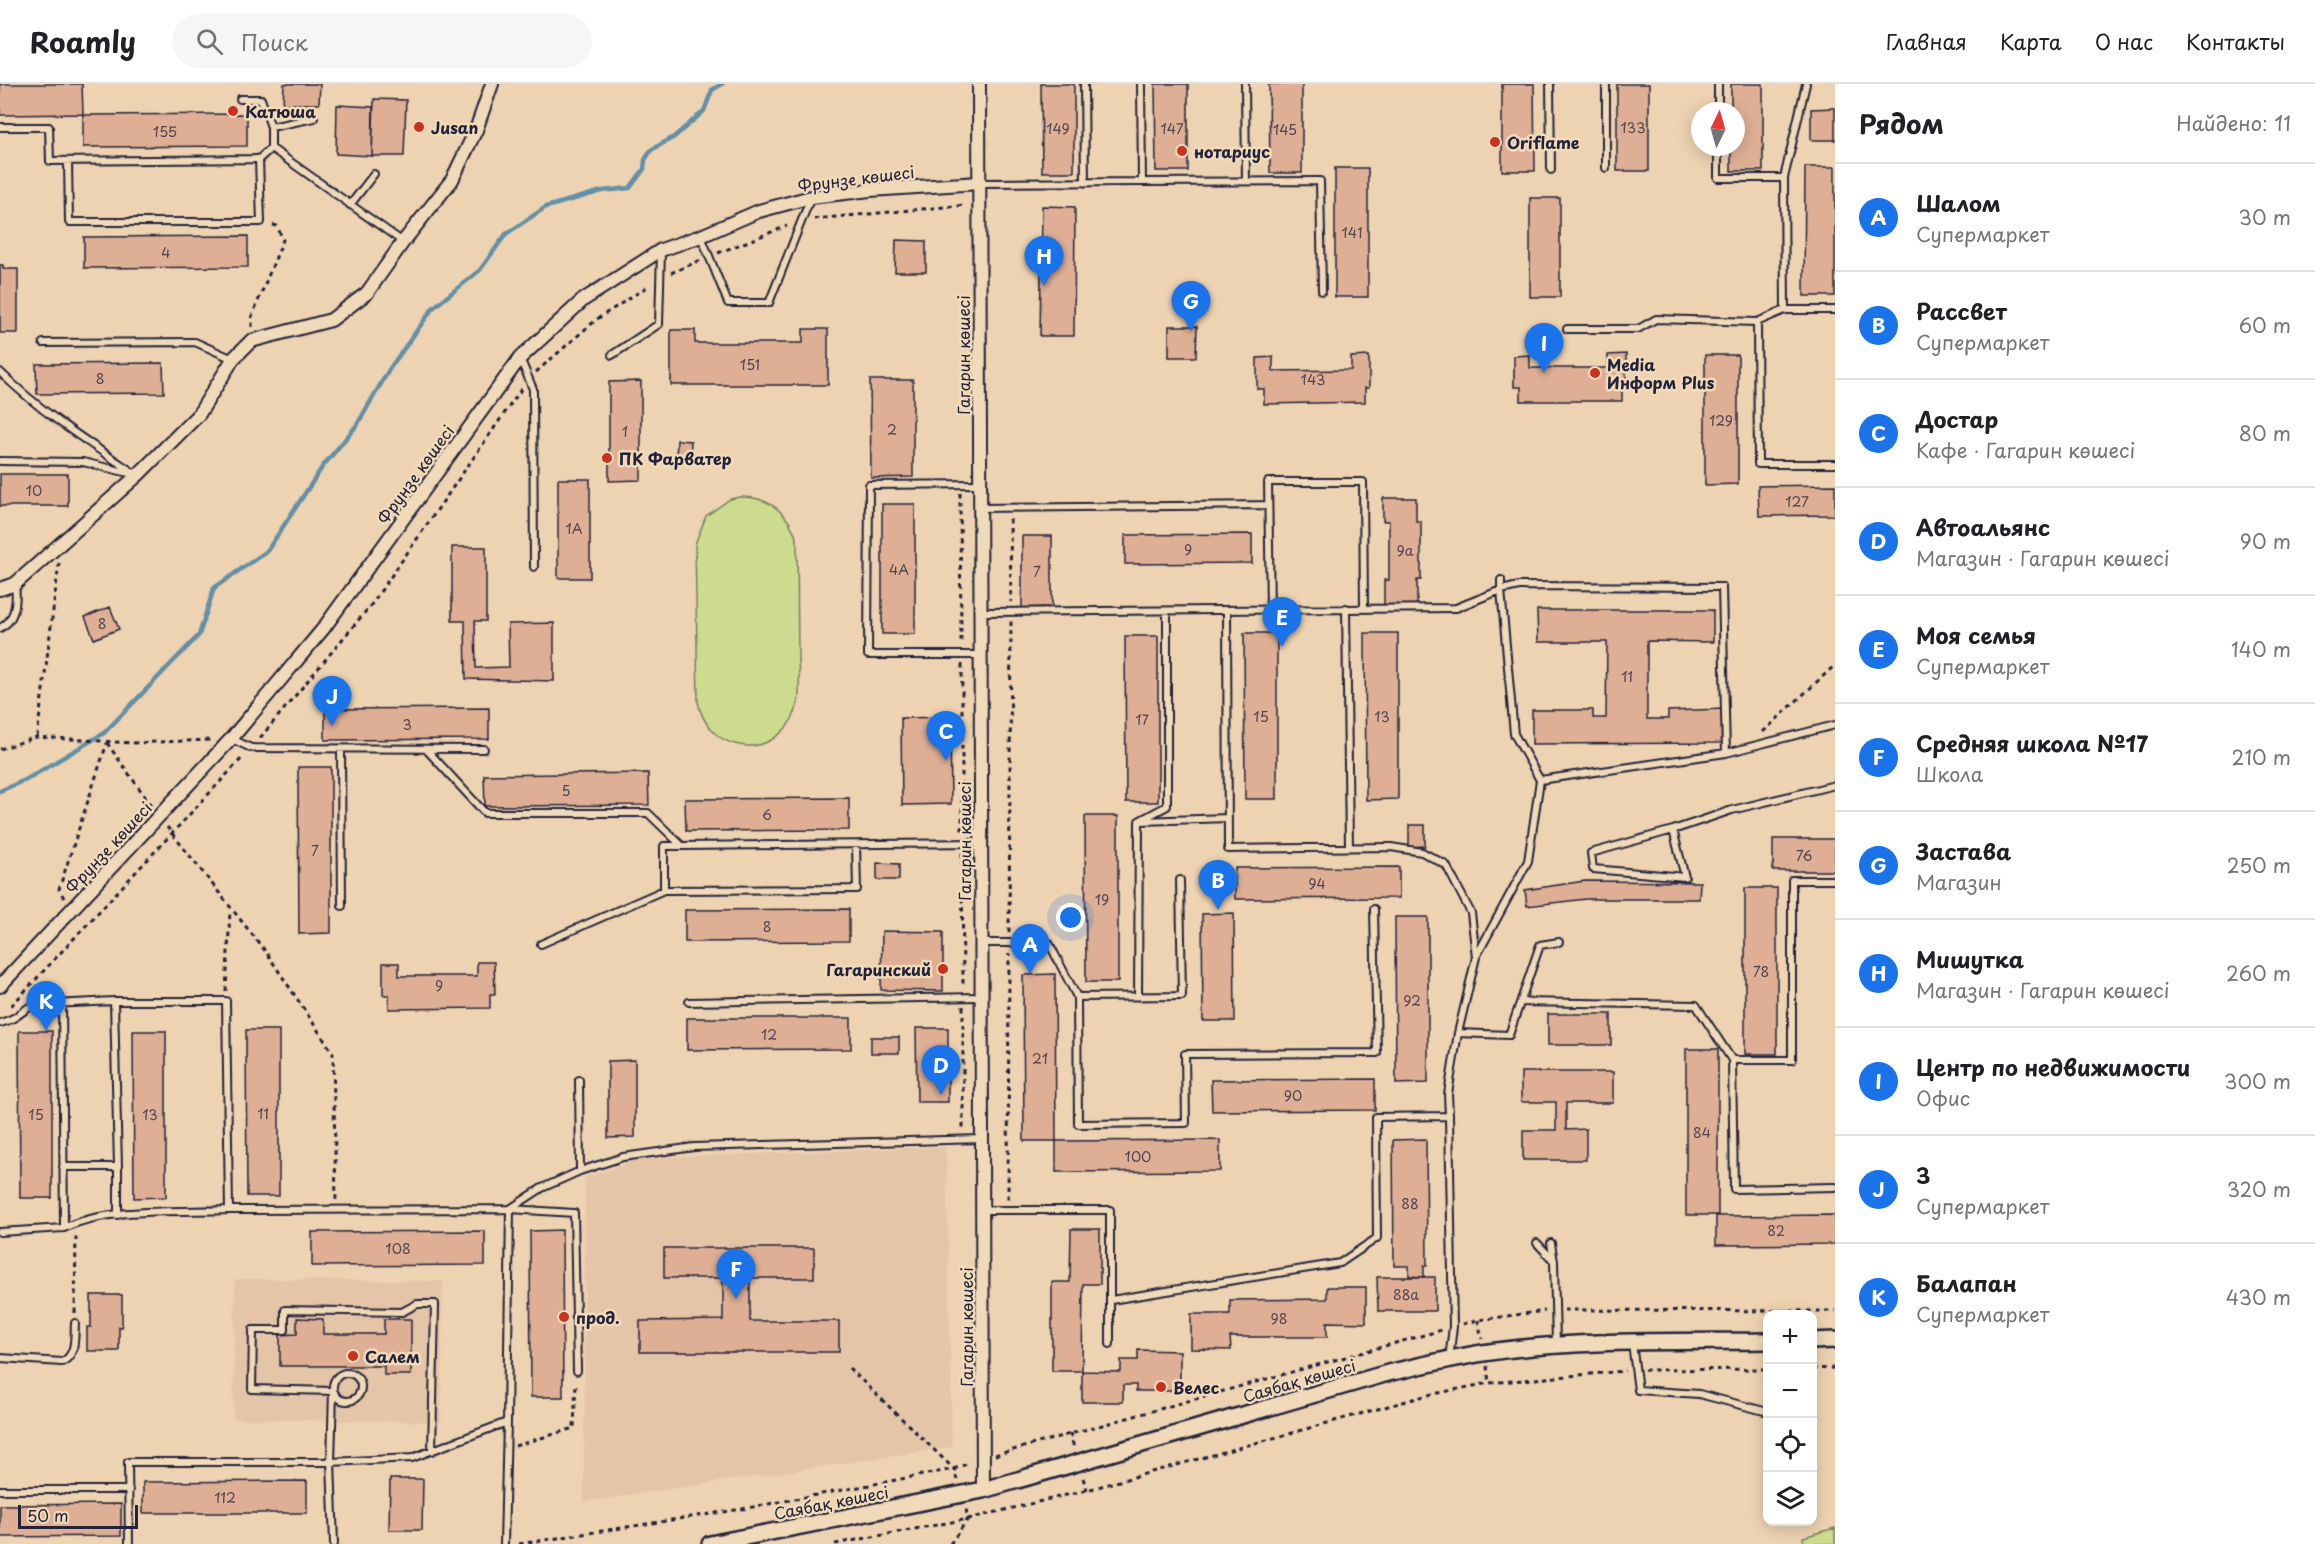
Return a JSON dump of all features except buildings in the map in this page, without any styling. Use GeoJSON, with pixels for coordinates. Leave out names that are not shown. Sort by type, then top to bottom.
{"type":"FeatureCollection","features":[{"type":"Feature","properties":{"kind":"street"},"geometry":{"type":"LineString","coordinates":[[0,589],[15,584],[138,475],[199,414],[233,359],[251,341],[331,320],[367,293],[403,242],[452,180],[476,130],[492,84]]}},
{"type":"Feature","properties":{"kind":"street","name":"Гагарин көшесі"},"geometry":{"type":"LineString","coordinates":[[979,84],[983,1490]]}},
{"type":"Feature","properties":{"kind":"street","name":"Фрунзе көшесі"},"geometry":{"type":"LineString","coordinates":[[0,986],[231,739],[323,629],[520,358],[583,300],[661,250],[759,211],[811,197],[870,190],[980,183]]}},
{"type":"Feature","properties":{"kind":"street"},"geometry":{"type":"LineString","coordinates":[[1817,1341],[1835,1340]]}},
{"type":"Feature","properties":{"kind":"street","name":"Саябақ көшесі"},"geometry":{"type":"LineString","coordinates":[[710,1544],[983,1490],[1388,1373],[1449,1359],[1485,1353],[1556,1347],[1632,1343],[1763,1341]]}},
{"type":"Feature","properties":{"kind":"lane"},"geometry":{"type":"LineString","coordinates":[[1084,84],[1085,183]]}},
{"type":"Feature","properties":{"kind":"lane"},"geometry":{"type":"LineString","coordinates":[[1141,84],[1142,182]]}},
{"type":"Feature","properties":{"kind":"lane"},"geometry":{"type":"LineString","coordinates":[[1245,84],[1246,181]]}},
{"type":"Feature","properties":{"kind":"lane"},"geometry":{"type":"LineString","coordinates":[[1550,84],[1551,170]]}},
{"type":"Feature","properties":{"kind":"lane"},"geometry":{"type":"LineString","coordinates":[[1606,84],[1606,168]]}},
{"type":"Feature","properties":{"kind":"lane"},"geometry":{"type":"LineString","coordinates":[[1718,84],[1718,102]]}},
{"type":"Feature","properties":{"kind":"lane"},"geometry":{"type":"LineString","coordinates":[[1785,310],[1784,178],[1806,84]]}},
{"type":"Feature","properties":{"kind":"lane"},"geometry":{"type":"LineString","coordinates":[[0,127],[49,126],[50,161],[259,159],[271,148],[271,127],[261,99],[240,99]]}},
{"type":"Feature","properties":{"kind":"lane"},"geometry":{"type":"LineString","coordinates":[[271,127],[314,118]]}},
{"type":"Feature","properties":{"kind":"lane"},"geometry":{"type":"LineString","coordinates":[[271,148],[403,242]]}},
{"type":"Feature","properties":{"kind":"lane"},"geometry":{"type":"LineString","coordinates":[[1718,156],[1718,178],[1784,178]]}},
{"type":"Feature","properties":{"kind":"lane"},"geometry":{"type":"LineString","coordinates":[[68,161],[69,222],[261,222],[259,159]]}},
{"type":"Feature","properties":{"kind":"lane"},"geometry":{"type":"LineString","coordinates":[[350,205],[374,174]]}},
{"type":"Feature","properties":{"kind":"lane"},"geometry":{"type":"LineString","coordinates":[[980,183],[1320,181],[1322,291]]}},
{"type":"Feature","properties":{"kind":"lane"},"geometry":{"type":"LineString","coordinates":[[701,236],[728,303],[769,303],[811,197]]}},
{"type":"Feature","properties":{"kind":"lane"},"geometry":{"type":"LineString","coordinates":[[612,355],[658,324],[661,250]]}},
{"type":"Feature","properties":{"kind":"lane"},"geometry":{"type":"LineString","coordinates":[[1567,329],[1638,329],[1656,319],[1757,322],[1785,310],[1835,310]]}},
{"type":"Feature","properties":{"kind":"lane"},"geometry":{"type":"LineString","coordinates":[[1757,322],[1758,464],[1835,464]]}},
{"type":"Feature","properties":{"kind":"lane"},"geometry":{"type":"LineString","coordinates":[[43,343],[195,342],[233,359]]}},
{"type":"Feature","properties":{"kind":"lane"},"geometry":{"type":"LineString","coordinates":[[520,358],[533,389],[534,567]]}},
{"type":"Feature","properties":{"kind":"lane"},"geometry":{"type":"LineString","coordinates":[[0,372],[26,398],[64,427],[138,475]]}},
{"type":"Feature","properties":{"kind":"lane"},"geometry":{"type":"LineString","coordinates":[[0,461],[83,462],[138,475]]}},
{"type":"Feature","properties":{"kind":"lane"},"geometry":{"type":"LineString","coordinates":[[1270,609],[1268,482],[1363,482],[1364,609]]}},
{"type":"Feature","properties":{"kind":"lane"},"geometry":{"type":"LineString","coordinates":[[980,484],[869,485],[868,655],[980,655]]}},
{"type":"Feature","properties":{"kind":"lane"},"geometry":{"type":"LineString","coordinates":[[980,508],[1268,504]]}},
{"type":"Feature","properties":{"kind":"lane"},"geometry":{"type":"LineString","coordinates":[[1449,1359],[1453,1327],[1448,1094],[1458,1033],[1476,957],[1528,861],[1540,780],[1514,734],[1501,580]]}},
{"type":"Feature","properties":{"kind":"lane"},"geometry":{"type":"LineString","coordinates":[[0,628],[4,627],[13,615],[17,600],[15,584]]}},
{"type":"Feature","properties":{"kind":"lane"},"geometry":{"type":"LineString","coordinates":[[980,612],[1456,608],[1501,590],[1519,586],[1722,587],[1726,753]]}},
{"type":"Feature","properties":{"kind":"lane"},"geometry":{"type":"LineString","coordinates":[[1346,608],[1349,847]]}},
{"type":"Feature","properties":{"kind":"lane"},"geometry":{"type":"LineString","coordinates":[[1227,610],[1228,849],[1391,847],[1422,852],[1446,865],[1471,913],[1476,957]]}},
{"type":"Feature","properties":{"kind":"lane"},"geometry":{"type":"LineString","coordinates":[[1139,821],[1167,806],[1167,611]]}},
{"type":"Feature","properties":{"kind":"lane"},"geometry":{"type":"LineString","coordinates":[[1540,780],[1726,753],[1835,725]]}},
{"type":"Feature","properties":{"kind":"lane"},"geometry":{"type":"LineString","coordinates":[[231,739],[251,748],[484,749]]}},
{"type":"Feature","properties":{"kind":"lane"},"geometry":{"type":"LineString","coordinates":[[341,749],[342,906]]}},
{"type":"Feature","properties":{"kind":"lane"},"geometry":{"type":"LineString","coordinates":[[426,749],[485,813],[648,813],[682,846]]}},
{"type":"Feature","properties":{"kind":"lane"},"geometry":{"type":"LineString","coordinates":[[1673,830],[1685,878],[1593,869],[1591,853],[1673,830],[1732,810],[1835,785]]}},
{"type":"Feature","properties":{"kind":"lane"},"geometry":{"type":"LineString","coordinates":[[1139,821],[1228,818]]}},
{"type":"Feature","properties":{"kind":"lane"},"geometry":{"type":"LineString","coordinates":[[1138,997],[1139,821]]}},
{"type":"Feature","properties":{"kind":"lane"},"geometry":{"type":"LineString","coordinates":[[664,890],[664,846],[981,843]]}},
{"type":"Feature","properties":{"kind":"lane"},"geometry":{"type":"LineString","coordinates":[[542,944],[664,890],[857,889],[856,845]]}},
{"type":"Feature","properties":{"kind":"lane"},"geometry":{"type":"LineString","coordinates":[[1077,997],[1182,996],[1180,880]]}},
{"type":"Feature","properties":{"kind":"lane"},"geometry":{"type":"LineString","coordinates":[[1732,1060],[1792,1060],[1792,880],[1835,880]]}},
{"type":"Feature","properties":{"kind":"lane"},"geometry":{"type":"LineString","coordinates":[[981,943],[1049,943],[1077,997],[1078,1124],[1186,1123],[1185,1054],[1377,1053],[1374,909]]}},
{"type":"Feature","properties":{"kind":"lane"},"geometry":{"type":"LineString","coordinates":[[1458,1033],[1509,1035],[1540,945],[1559,942]]}},
{"type":"Feature","properties":{"kind":"lane"},"geometry":{"type":"LineString","coordinates":[[689,1002],[981,997]]}},
{"type":"Feature","properties":{"kind":"lane"},"geometry":{"type":"LineString","coordinates":[[114,1001],[118,1215]]}},
{"type":"Feature","properties":{"kind":"lane"},"geometry":{"type":"LineString","coordinates":[[0,1023],[15,1019],[33,1005],[62,1002],[226,1001],[230,1210]]}},
{"type":"Feature","properties":{"kind":"lane"},"geometry":{"type":"LineString","coordinates":[[62,1002],[64,1228]]}},
{"type":"Feature","properties":{"kind":"lane"},"geometry":{"type":"LineString","coordinates":[[1522,1002],[1696,1005],[1732,1060],[1734,1189],[1835,1187]]}},
{"type":"Feature","properties":{"kind":"lane"},"geometry":{"type":"LineString","coordinates":[[579,1080],[580,1171]]}},
{"type":"Feature","properties":{"kind":"lane"},"geometry":{"type":"LineString","coordinates":[[1111,1300],[1340,1263],[1377,1238],[1376,1117],[1449,1116]]}},
{"type":"Feature","properties":{"kind":"lane"},"geometry":{"type":"LineString","coordinates":[[510,1209],[542,1188],[580,1171],[623,1157],[694,1147],[982,1139]]}},
{"type":"Feature","properties":{"kind":"lane"},"geometry":{"type":"LineString","coordinates":[[63,1167],[118,1167]]}},
{"type":"Feature","properties":{"kind":"lane"},"geometry":{"type":"LineString","coordinates":[[504,1544],[510,1209]]}},
{"type":"Feature","properties":{"kind":"lane"},"geometry":{"type":"LineString","coordinates":[[0,1232],[64,1228],[77,1222],[118,1215],[230,1210],[510,1209],[574,1212],[577,1371]]}},
{"type":"Feature","properties":{"kind":"lane"},"geometry":{"type":"LineString","coordinates":[[982,1210],[1110,1210],[1110,1344]]}},
{"type":"Feature","properties":{"kind":"lane"},"geometry":{"type":"LineString","coordinates":[[1537,1242],[1554,1262]]}},
{"type":"Feature","properties":{"kind":"lane"},"geometry":{"type":"LineString","coordinates":[[1551,1243],[1554,1262],[1556,1347]]}},
{"type":"Feature","properties":{"kind":"lane"},"geometry":{"type":"LineString","coordinates":[[333,1391],[252,1389],[253,1330],[285,1330],[285,1310],[402,1312],[417,1304],[435,1304],[432,1451]]}},
{"type":"Feature","properties":{"kind":"lane"},"geometry":{"type":"LineString","coordinates":[[0,1358],[63,1362],[72,1354],[75,1323]]}},
{"type":"Feature","properties":{"kind":"lane"},"geometry":{"type":"LineString","coordinates":[[1632,1343],[1638,1390],[1699,1394],[1763,1411]]}},
{"type":"Feature","properties":{"kind":"lane"},"geometry":{"type":"LineString","coordinates":[[333,1391],[344,1401],[352,1401],[362,1390],[362,1382],[351,1372],[343,1372],[333,1383],[331,1462],[334,1544]]}},
{"type":"Feature","properties":{"kind":"lane"},"geometry":{"type":"LineString","coordinates":[[129,1544],[128,1462],[331,1462],[412,1458],[507,1422]]}},
{"type":"Feature","properties":{"kind":"lane"},"geometry":{"type":"LineString","coordinates":[[0,1490],[129,1490]]}},
{"type":"Feature","properties":{"kind":"path"},"geometry":{"type":"LineString","coordinates":[[8,1009],[251,748],[371,604],[529,379],[597,318],[660,278],[801,221],[829,216],[980,203]]}},
{"type":"Feature","properties":{"kind":"path"},"geometry":{"type":"LineString","coordinates":[[251,341],[252,316],[283,240],[277,226],[261,222]]}},
{"type":"Feature","properties":{"kind":"path"},"geometry":{"type":"LineString","coordinates":[[960,484],[963,1139]]}},
{"type":"Feature","properties":{"kind":"path"},"geometry":{"type":"LineString","coordinates":[[1008,1210],[1010,508]]}},
{"type":"Feature","properties":{"kind":"path"},"geometry":{"type":"LineString","coordinates":[[37,737],[62,542]]}},
{"type":"Feature","properties":{"kind":"path"},"geometry":{"type":"LineString","coordinates":[[1746,747],[1835,665]]}},
{"type":"Feature","properties":{"kind":"path"},"geometry":{"type":"LineString","coordinates":[[0,749],[37,737],[107,743],[231,739]]}},
{"type":"Feature","properties":{"kind":"path"},"geometry":{"type":"LineString","coordinates":[[107,743],[171,833],[266,952],[333,1053],[337,1210]]}},
{"type":"Feature","properties":{"kind":"path"},"geometry":{"type":"LineString","coordinates":[[71,911],[59,890],[107,743]]}},
{"type":"Feature","properties":{"kind":"path"},"geometry":{"type":"LineString","coordinates":[[226,1001],[230,909]]}},
{"type":"Feature","properties":{"kind":"path"},"geometry":{"type":"LineString","coordinates":[[75,1323],[77,1222]]}},
{"type":"Feature","properties":{"kind":"path"},"geometry":{"type":"LineString","coordinates":[[519,1544],[742,1509],[954,1469],[982,1458],[1478,1320],[1554,1310],[1835,1311]]}},
{"type":"Feature","properties":{"kind":"path"},"geometry":{"type":"LineString","coordinates":[[849,1368],[954,1469]]}},
{"type":"Feature","properties":{"kind":"path"},"geometry":{"type":"LineString","coordinates":[[1817,1368],[1835,1368]]}},
{"type":"Feature","properties":{"kind":"path"},"geometry":{"type":"LineString","coordinates":[[835,1544],[968,1519],[1087,1490],[1428,1395],[1489,1383],[1634,1370],[1763,1369]]}},
{"type":"Feature","properties":{"kind":"path"},"geometry":{"type":"LineString","coordinates":[[506,1449],[574,1428],[577,1371]]}},
{"type":"Feature","properties":{"kind":"shaded area"},"geometry":{"type":"Polygon","coordinates":[[[946,1147],[952,1447],[584,1502],[585,1178],[640,1158],[946,1147]]]}},
{"type":"Feature","properties":{"kind":"shaded area"},"geometry":{"type":"Polygon","coordinates":[[[235,1279],[443,1281],[441,1422],[233,1419],[235,1279]]]}},
{"type":"Feature","properties":{"kind":"green space"},"geometry":{"type":"Polygon","coordinates":[[[740,497],[760,500],[776,508],[789,522],[797,541],[798,704],[792,719],[780,734],[755,746],[735,744],[721,738],[706,723],[698,702],[695,544],[706,516],[730,499],[740,497]]]}},
{"type":"Feature","properties":{"kind":"green space"},"geometry":{"type":"Polygon","coordinates":[[[1835,1528],[1835,1544],[1804,1544],[1803,1537],[1835,1528]]]}},
{"type":"Feature","properties":{"kind":"waterway"},"geometry":{"type":"LineString","coordinates":[[0,791],[27,779],[104,733],[199,635],[214,588],[267,551],[323,466],[357,425],[390,368],[433,308],[480,270],[506,234],[546,207],[602,191],[630,188],[644,169],[645,160],[651,150],[674,137],[704,111],[712,90],[722,84]]}},
{"type":"Feature","properties":{"kind":"place","name":"Катюша"},"geometry":{"type":"Point","coordinates":[233,111]}},
{"type":"Feature","properties":{"kind":"place","name":"Jusan"},"geometry":{"type":"Point","coordinates":[419,127]}},
{"type":"Feature","properties":{"kind":"place","name":"Oriflame"},"geometry":{"type":"Point","coordinates":[1495,142]}},
{"type":"Feature","properties":{"kind":"place","name":"нотариус"},"geometry":{"type":"Point","coordinates":[1182,151]}},
{"type":"Feature","properties":{"kind":"place","name":"Мишутка"},"geometry":{"type":"Point","coordinates":[1044,286]}},
{"type":"Feature","properties":{"kind":"place","name":"Застава"},"geometry":{"type":"Point","coordinates":[1191,331]}},
{"type":"Feature","properties":{"kind":"place","name":"Центр по недвижимости"},"geometry":{"type":"Point","coordinates":[1544,373]}},
{"type":"Feature","properties":{"kind":"place","name":"Media Информ Plus"},"geometry":{"type":"Point","coordinates":[1595,373]}},
{"type":"Feature","properties":{"kind":"place","name":"ПК Фарватер"},"geometry":{"type":"Point","coordinates":[607,458]}},
{"type":"Feature","properties":{"kind":"place","name":"Моя семья"},"geometry":{"type":"Point","coordinates":[1282,647]}},
{"type":"Feature","properties":{"kind":"place","name":"3"},"geometry":{"type":"Point","coordinates":[332,726]}},
{"type":"Feature","properties":{"kind":"place","name":"Достар"},"geometry":{"type":"Point","coordinates":[946,761]}},
{"type":"Feature","properties":{"kind":"place","name":"Рассвет"},"geometry":{"type":"Point","coordinates":[1218,910]}},
{"type":"Feature","properties":{"kind":"place","name":"Гагаринский"},"geometry":{"type":"Point","coordinates":[943,969]}},
{"type":"Feature","properties":{"kind":"place","name":"Шалом"},"geometry":{"type":"Point","coordinates":[1030,974]}},
{"type":"Feature","properties":{"kind":"place","name":"Балапан"},"geometry":{"type":"Point","coordinates":[46,1031]}},
{"type":"Feature","properties":{"kind":"place","name":"Автоальянс"},"geometry":{"type":"Point","coordinates":[941,1095]}},
{"type":"Feature","properties":{"kind":"place","name":"Средняя школа №17"},"geometry":{"type":"Point","coordinates":[736,1299]}},
{"type":"Feature","properties":{"kind":"place","name":"прод."},"geometry":{"type":"Point","coordinates":[564,1317]}},
{"type":"Feature","properties":{"kind":"place","name":"Салем"},"geometry":{"type":"Point","coordinates":[353,1356]}},
{"type":"Feature","properties":{"kind":"place","name":"Велес"},"geometry":{"type":"Point","coordinates":[1161,1387]}}]}
